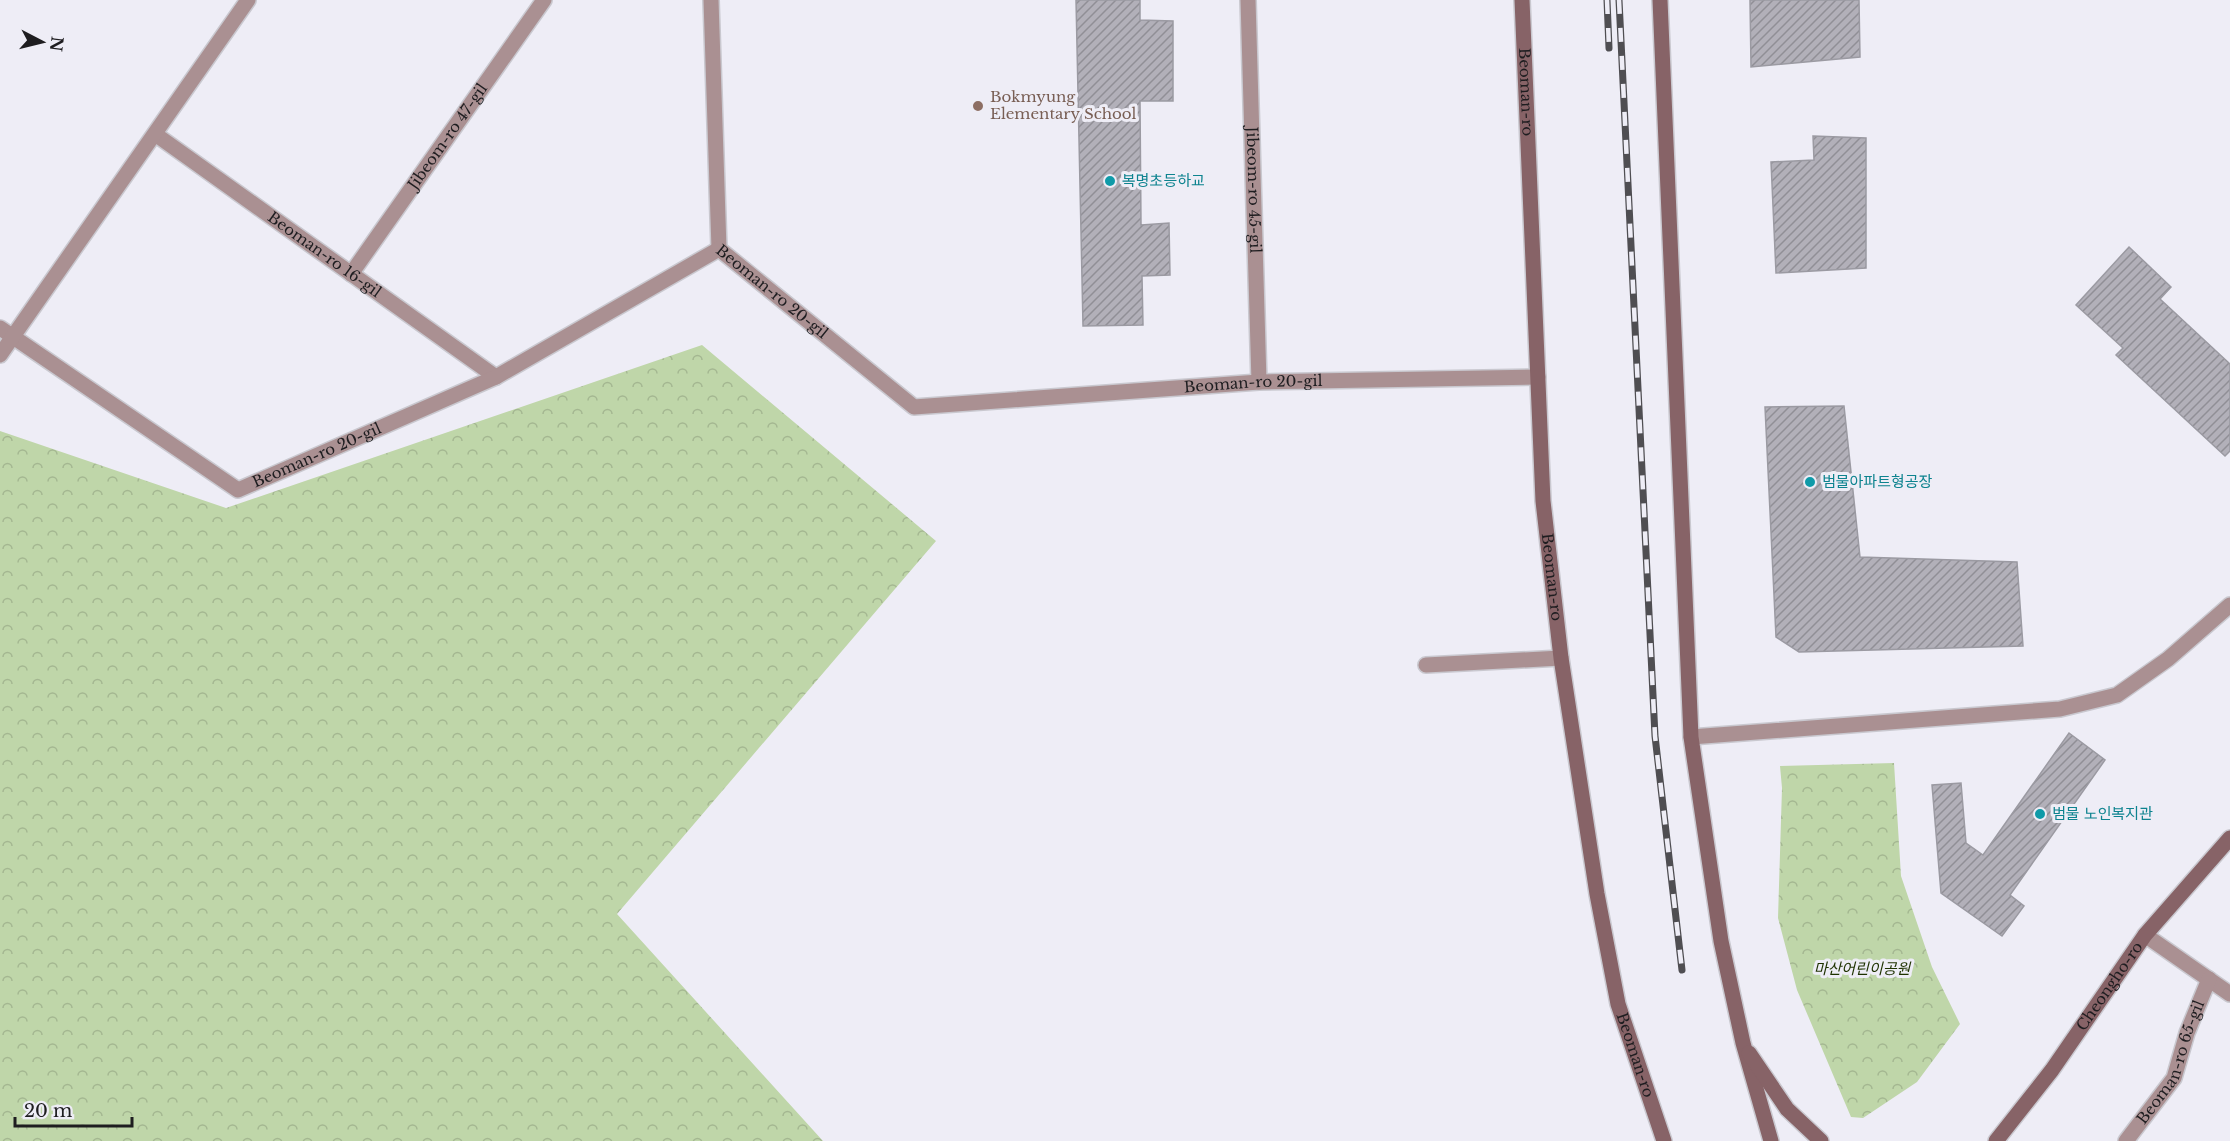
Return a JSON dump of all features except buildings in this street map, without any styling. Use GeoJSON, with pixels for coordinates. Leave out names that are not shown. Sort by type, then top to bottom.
{"type":"FeatureCollection","features":[{"type":"Feature","properties":{"kind":"main road","name":"Beoman-ro"},"geometry":{"type":"LineString","coordinates":[[1522,0],[1543,501],[1561,658],[1598,894],[1618,1004],[1664,1141]]}},
{"type":"Feature","properties":{"kind":"main road"},"geometry":{"type":"LineString","coordinates":[[1660,0],[1691,737],[1720,942],[1743,1043],[1771,1141]]}},
{"type":"Feature","properties":{"kind":"main road","name":"Cheongho-ro"},"geometry":{"type":"LineString","coordinates":[[1996,1141],[2052,1070],[2145,935],[2230,838]]}},
{"type":"Feature","properties":{"kind":"main road"},"geometry":{"type":"LineString","coordinates":[[1743,1043],[1786,1109],[1821,1141]]}},
{"type":"Feature","properties":{"kind":"street"},"geometry":{"type":"LineString","coordinates":[[0,355],[7,332],[154,134],[248,0]]}},
{"type":"Feature","properties":{"kind":"street","name":"Jibeom-ro 47-gil"},"geometry":{"type":"LineString","coordinates":[[351,274],[544,0]]}},
{"type":"Feature","properties":{"kind":"street"},"geometry":{"type":"LineString","coordinates":[[711,0],[719,249]]}},
{"type":"Feature","properties":{"kind":"street","name":"Jibeom-ro 45-gil"},"geometry":{"type":"LineString","coordinates":[[1248,0],[1259,382]]}},
{"type":"Feature","properties":{"kind":"street","name":"Beoman-ro 16-gil"},"geometry":{"type":"LineString","coordinates":[[154,134],[496,377]]}},
{"type":"Feature","properties":{"kind":"street","name":"Beoman-ro 20-gil"},"geometry":{"type":"LineString","coordinates":[[7,332],[238,490],[496,377],[719,249],[914,407],[1259,382],[1538,377]]}},
{"type":"Feature","properties":{"kind":"street"},"geometry":{"type":"LineString","coordinates":[[1691,737],[2060,709],[2117,695],[2168,659],[2230,605]]}},
{"type":"Feature","properties":{"kind":"street"},"geometry":{"type":"LineString","coordinates":[[1426,665],[1561,658]]}},
{"type":"Feature","properties":{"kind":"street"},"geometry":{"type":"LineString","coordinates":[[2145,935],[2230,994]]}},
{"type":"Feature","properties":{"kind":"street","name":"Beoman-ro 65-gil"},"geometry":{"type":"LineString","coordinates":[[2126,1141],[2174,1078],[2187,1033],[2209,979]]}},
{"type":"Feature","properties":{"kind":"green space"},"geometry":{"type":"Polygon","coordinates":[[[702,345],[936,541],[617,914],[823,1141],[0,1141],[0,431],[226,508],[702,345]]]}},
{"type":"Feature","properties":{"kind":"green space","name":"마산어린이공원"},"geometry":{"type":"Polygon","coordinates":[[[1894,763],[1901,876],[1932,967],[1960,1024],[1917,1082],[1863,1118],[1851,1117],[1797,990],[1778,918],[1782,788],[1780,766],[1894,763]]]}},
{"type":"Feature","properties":{"kind":"railway"},"geometry":{"type":"LineString","coordinates":[[1607,0],[1609,48]]}},
{"type":"Feature","properties":{"kind":"railway"},"geometry":{"type":"LineString","coordinates":[[1619,0],[1655,736],[1682,970]]}},
{"type":"Feature","properties":{"kind":"place","name":"Bokmyung Elementary School"},"geometry":{"type":"Point","coordinates":[978,106]}},
{"type":"Feature","properties":{"kind":"place","name":"복명초등하교"},"geometry":{"type":"Point","coordinates":[1110,181]}},
{"type":"Feature","properties":{"kind":"place","name":"범물아파트형공장"},"geometry":{"type":"Point","coordinates":[1810,482]}},
{"type":"Feature","properties":{"kind":"place","name":"범물 노인복지관"},"geometry":{"type":"Point","coordinates":[2040,814]}}]}
